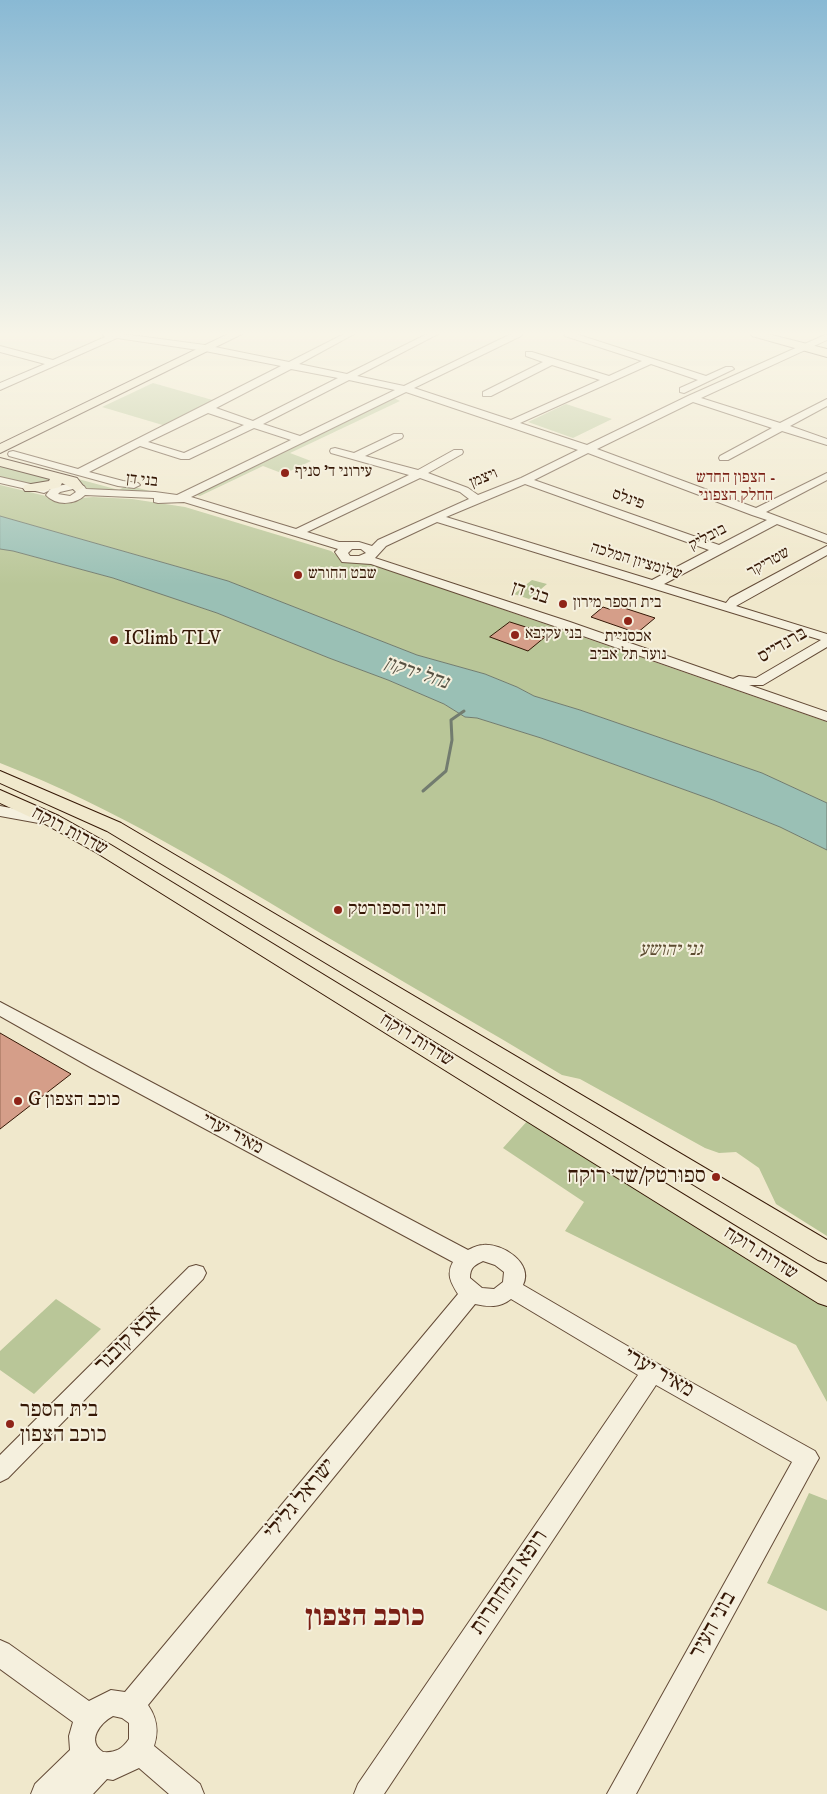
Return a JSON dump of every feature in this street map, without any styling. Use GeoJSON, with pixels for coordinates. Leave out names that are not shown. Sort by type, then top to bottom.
{"type":"FeatureCollection","features":[{"type":"Feature","properties":{"kind":"main road"},"geometry":{"type":"LineString","coordinates":[[2,453],[67,418]]}},
{"type":"Feature","properties":{"kind":"main road"},"geometry":{"type":"LineString","coordinates":[[2,453],[64,481],[69,491]]}},
{"type":"Feature","properties":{"kind":"main road"},"geometry":{"type":"LineString","coordinates":[[30,488],[55,484],[56,478],[53,475]]}},
{"type":"Feature","properties":{"kind":"main road","name":"שדרות רוקח"},"geometry":{"type":"LineString","coordinates":[[0,776],[114,826],[827,1253]]}},
{"type":"Feature","properties":{"kind":"main road","name":"שדרות רוקח"},"geometry":{"type":"LineString","coordinates":[[2,801],[52,820],[104,849],[827,1295]]}},
{"type":"Feature","properties":{"kind":"street"},"geometry":{"type":"LineString","coordinates":[[80,472],[190,418]]}},
{"type":"Feature","properties":{"kind":"street"},"geometry":{"type":"LineString","coordinates":[[234,418],[302,440]]}},
{"type":"Feature","properties":{"kind":"street"},"geometry":{"type":"LineString","coordinates":[[140,443],[185,457],[266,418]]}},
{"type":"Feature","properties":{"kind":"street"},"geometry":{"type":"LineString","coordinates":[[158,500],[182,499],[347,418]]}},
{"type":"Feature","properties":{"kind":"street"},"geometry":{"type":"LineString","coordinates":[[496,418],[827,539]]}},
{"type":"Feature","properties":{"kind":"street"},"geometry":{"type":"LineString","coordinates":[[512,423],[524,418]]}},
{"type":"Feature","properties":{"kind":"street","name":"ויצמן"},"geometry":{"type":"LineString","coordinates":[[368,556],[382,543],[436,518],[572,445],[627,418]]}},
{"type":"Feature","properties":{"kind":"street","name":"ויצמן"},"geometry":{"type":"LineString","coordinates":[[350,549],[376,540],[474,497],[525,480],[652,418]]}},
{"type":"Feature","properties":{"kind":"street"},"geometry":{"type":"LineString","coordinates":[[753,418],[827,442]]}},
{"type":"Feature","properties":{"kind":"street"},"geometry":{"type":"LineString","coordinates":[[724,458],[798,418]]}},
{"type":"Feature","properties":{"kind":"street"},"geometry":{"type":"LineString","coordinates":[[354,457],[398,436]]}},
{"type":"Feature","properties":{"kind":"street"},"geometry":{"type":"LineString","coordinates":[[335,451],[417,474],[467,491],[474,497]]}},
{"type":"Feature","properties":{"kind":"street"},"geometry":{"type":"LineString","coordinates":[[298,533],[458,452]]}},
{"type":"Feature","properties":{"kind":"street","name":"בני דן"},"geometry":{"type":"LineString","coordinates":[[2,453],[182,499],[350,549]]}},
{"type":"Feature","properties":{"kind":"street"},"geometry":{"type":"LineString","coordinates":[[756,513],[827,476]]}},
{"type":"Feature","properties":{"kind":"street","name":"פינלס"},"geometry":{"type":"LineString","coordinates":[[525,480],[720,550]]}},
{"type":"Feature","properties":{"kind":"street","name":"בני דן"},"geometry":{"type":"LineString","coordinates":[[0,482],[46,490],[155,495],[182,499]]}},
{"type":"Feature","properties":{"kind":"street","name":"בני דן"},"geometry":{"type":"LineString","coordinates":[[0,482],[158,500],[213,510],[335,549],[350,549]]}},
{"type":"Feature","properties":{"kind":"street","name":"שלומציון המלכה"},"geometry":{"type":"LineString","coordinates":[[436,518],[827,638]]}},
{"type":"Feature","properties":{"kind":"street","name":"בובליק"},"geometry":{"type":"LineString","coordinates":[[654,584],[776,520]]}},
{"type":"Feature","properties":{"kind":"street"},"geometry":{"type":"LineString","coordinates":[[368,548],[368,556],[346,559],[350,549],[368,548]]}},
{"type":"Feature","properties":{"kind":"street","name":"שטריקר"},"geometry":{"type":"LineString","coordinates":[[729,607],[734,602],[827,550]]}},
{"type":"Feature","properties":{"kind":"street","name":"בני דן"},"geometry":{"type":"LineString","coordinates":[[368,556],[739,680]]}},
{"type":"Feature","properties":{"kind":"street","name":"בני דן"},"geometry":{"type":"LineString","coordinates":[[368,556],[372,561],[565,625],[827,717]]}},
{"type":"Feature","properties":{"kind":"street","name":"ברנדייס"},"geometry":{"type":"LineString","coordinates":[[739,680],[758,684],[827,642]]}},
{"type":"Feature","properties":{"kind":"street"},"geometry":{"type":"LineString","coordinates":[[758,684],[827,712]]}},
{"type":"Feature","properties":{"kind":"street","name":"ברנדייס"},"geometry":{"type":"LineString","coordinates":[[758,684],[758,691],[768,697]]}},
{"type":"Feature","properties":{"kind":"street","name":"מאיר יערי"},"geometry":{"type":"LineString","coordinates":[[0,1008],[98,1063],[466,1259]]}},
{"type":"Feature","properties":{"kind":"street"},"geometry":{"type":"LineString","coordinates":[[482,1253],[491,1253],[507,1260],[515,1274],[510,1288],[505,1294],[488,1298],[472,1294],[464,1288],[460,1281],[459,1273],[461,1266],[466,1259],[482,1253]]}},
{"type":"Feature","properties":{"kind":"street","name":"אבא קובנר"},"geometry":{"type":"LineString","coordinates":[[0,1471],[196,1273]]}},
{"type":"Feature","properties":{"kind":"street","name":"מאיר יערי"},"geometry":{"type":"LineString","coordinates":[[510,1288],[652,1372],[807,1458]]}},
{"type":"Feature","properties":{"kind":"street","name":"ישראל גלילי"},"geometry":{"type":"LineString","coordinates":[[130,1706],[472,1294]]}},
{"type":"Feature","properties":{"kind":"street","name":"רופא המחתרות"},"geometry":{"type":"LineString","coordinates":[[368,1794],[652,1372]]}},
{"type":"Feature","properties":{"kind":"street","name":"בוני העיר"},"geometry":{"type":"LineString","coordinates":[[621,1794],[807,1458]]}},
{"type":"Feature","properties":{"kind":"street"},"geometry":{"type":"LineString","coordinates":[[0,1653],[89,1717]]}},
{"type":"Feature","properties":{"kind":"street"},"geometry":{"type":"LineString","coordinates":[[111,1703],[121,1703],[130,1706],[142,1720],[143,1735],[138,1750],[121,1764],[111,1767],[93,1760],[81,1744],[81,1734],[89,1717],[101,1707],[111,1703]]}},
{"type":"Feature","properties":{"kind":"street"},"geometry":{"type":"LineString","coordinates":[[138,1750],[190,1794]]}},
{"type":"Feature","properties":{"kind":"street"},"geometry":{"type":"LineString","coordinates":[[45,1794],[93,1760]]}},
{"type":"Feature","properties":{"kind":"street"},"geometry":{"type":"LineString","coordinates":[[74,1794],[93,1760]]}},
{"type":"Feature","properties":{"kind":"green space"},"geometry":{"type":"Polygon","coordinates":[[[138,418],[183,418],[166,426],[138,418]]]}},
{"type":"Feature","properties":{"kind":"green space"},"geometry":{"type":"Polygon","coordinates":[[[353,418],[365,418],[290,453],[311,461],[284,474],[263,466],[200,496],[193,494],[353,418]]]}},
{"type":"Feature","properties":{"kind":"green space"},"geometry":{"type":"Polygon","coordinates":[[[537,418],[612,419],[573,438],[528,422],[537,418]]]}},
{"type":"Feature","properties":{"kind":"green space"},"geometry":{"type":"Polygon","coordinates":[[[0,464],[51,479],[54,482],[36,486],[0,479],[0,464]]]}},
{"type":"Feature","properties":{"kind":"green space"},"geometry":{"type":"Polygon","coordinates":[[[78,479],[119,490],[127,485],[161,494],[85,491],[78,479]]]}},
{"type":"Feature","properties":{"kind":"green space"},"geometry":{"type":"Polygon","coordinates":[[[0,485],[56,500],[93,497],[132,499],[185,507],[331,551],[343,560],[372,564],[827,722],[827,803],[762,773],[534,696],[485,674],[417,655],[228,581],[0,516],[0,485]]]}},
{"type":"Feature","properties":{"kind":"green space","name":"גני יהושע"},"geometry":{"type":"Polygon","coordinates":[[[0,549],[113,578],[217,613],[388,680],[444,704],[465,717],[477,718],[541,738],[713,800],[780,827],[827,850],[827,1236],[776,1204],[759,1168],[736,1152],[719,1153],[705,1148],[580,1079],[562,1075],[167,843],[85,800],[0,763],[0,549]]]}},
{"type":"Feature","properties":{"kind":"green space"},"geometry":{"type":"Polygon","coordinates":[[[532,580],[547,584],[529,599],[514,594],[532,580]]]}},
{"type":"Feature","properties":{"kind":"green space"},"geometry":{"type":"Polygon","coordinates":[[[529,1119],[827,1301],[827,1402],[796,1345],[565,1231],[584,1202],[503,1148],[529,1119]]]}},
{"type":"Feature","properties":{"kind":"green space"},"geometry":{"type":"Polygon","coordinates":[[[56,1299],[101,1329],[34,1394],[0,1370],[0,1351],[56,1299]]]}},
{"type":"Feature","properties":{"kind":"green space"},"geometry":{"type":"Polygon","coordinates":[[[809,1493],[827,1500],[827,1611],[767,1583],[809,1493]]]}},
{"type":"Feature","properties":{"kind":"water","name":"נחל ירקון"},"geometry":{"type":"Polygon","coordinates":[[[0,516],[228,581],[417,655],[485,674],[534,696],[762,773],[827,803],[827,850],[780,827],[713,800],[541,738],[477,718],[465,717],[444,704],[388,680],[217,613],[113,578],[0,549],[0,516]]]}},
{"type":"Feature","properties":{"kind":"building","name":"אכסניית נוער תל אביב"},"geometry":{"type":"Polygon","coordinates":[[[615,605],[655,618],[637,633],[591,617],[603,607],[609,609],[615,605]]]}},
{"type":"Feature","properties":{"kind":"building","name":"בני עקיבא"},"geometry":{"type":"Polygon","coordinates":[[[510,622],[532,629],[529,632],[545,637],[528,651],[490,637],[510,622]]]}},
{"type":"Feature","properties":{"kind":"building","name":"G כוכב הצפון"},"geometry":{"type":"Polygon","coordinates":[[[0,1033],[71,1074],[0,1129],[0,1033]]]}},
{"type":"Feature","properties":{"kind":"waterway"},"geometry":{"type":"LineString","coordinates":[[423,791],[446,771],[452,740],[451,720],[464,711]]}},
{"type":"Feature","properties":{"kind":"place","name":"עירוני ד' סניף"},"geometry":{"type":"Point","coordinates":[285,473]}},
{"type":"Feature","properties":{"kind":"place","name":"שבט החורש"},"geometry":{"type":"Point","coordinates":[298,575]}},
{"type":"Feature","properties":{"kind":"place","name":"בית הספר מירון"},"geometry":{"type":"Point","coordinates":[563,604]}},
{"type":"Feature","properties":{"kind":"place","name":"אכסניית נוער תל אביב"},"geometry":{"type":"Point","coordinates":[628,621]}},
{"type":"Feature","properties":{"kind":"place","name":"בני עקיבא"},"geometry":{"type":"Point","coordinates":[515,635]}},
{"type":"Feature","properties":{"kind":"place","name":"IClimb TLV"},"geometry":{"type":"Point","coordinates":[114,640]}},
{"type":"Feature","properties":{"kind":"place","name":"חניון הספורטק"},"geometry":{"type":"Point","coordinates":[338,910]}},
{"type":"Feature","properties":{"kind":"place","name":"G כוכב הצפון"},"geometry":{"type":"Point","coordinates":[18,1101]}},
{"type":"Feature","properties":{"kind":"place","name":"ספורטק/שד׳ רוקח"},"geometry":{"type":"Point","coordinates":[716,1177]}},
{"type":"Feature","properties":{"kind":"place","name":"בית הספר כוכב הצפון"},"geometry":{"type":"Point","coordinates":[10,1424]}},
{"type":"Feature","properties":{"kind":"district","name":"הצפון החדש - החלק הצפוני"},"geometry":{"type":"Point","coordinates":[736,488]}},
{"type":"Feature","properties":{"kind":"district","name":"כוכב הצפון"},"geometry":{"type":"Point","coordinates":[365,1619]}}]}
